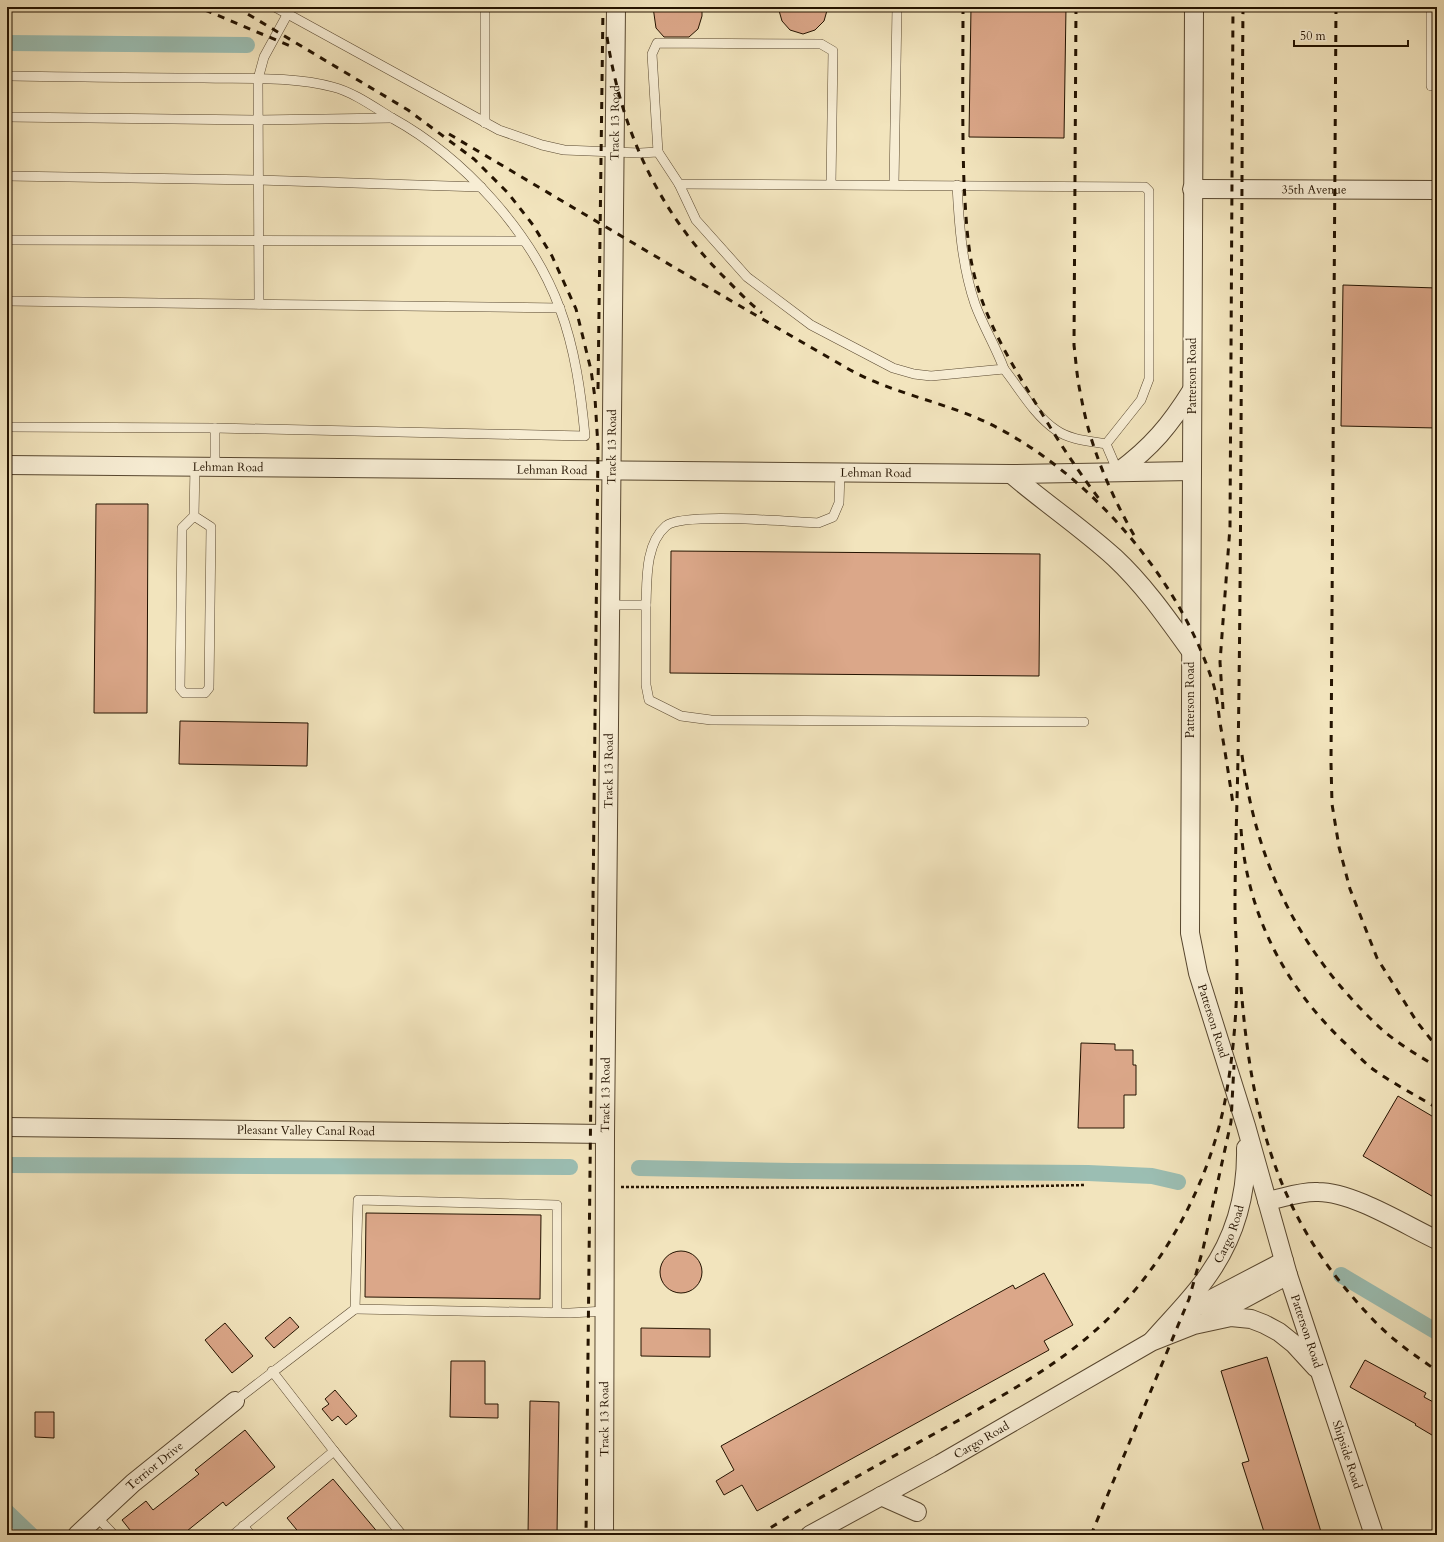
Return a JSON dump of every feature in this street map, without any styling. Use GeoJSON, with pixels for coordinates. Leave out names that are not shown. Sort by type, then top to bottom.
{"type":"FeatureCollection","features":[{"type":"Feature","properties":{"kind":"street","name":"Track 13 Road"},"geometry":{"type":"LineString","coordinates":[[604,1535],[605,1134],[616,7]]}},
{"type":"Feature","properties":{"kind":"street","name":"Patterson Road"},"geometry":{"type":"LineString","coordinates":[[1194,7],[1190,650],[1190,933],[1198,973],[1246,1126],[1286,1268],[1321,1373]]}},
{"type":"Feature","properties":{"kind":"street","name":"35th Avenue"},"geometry":{"type":"LineString","coordinates":[[1192,189],[1437,190]]}},
{"type":"Feature","properties":{"kind":"street"},"geometry":{"type":"LineString","coordinates":[[1118,472],[1154,442],[1170,424],[1192,390]]}},
{"type":"Feature","properties":{"kind":"street","name":"Lehman Road"},"geometry":{"type":"LineString","coordinates":[[7,465],[1011,474],[1192,471]]}},
{"type":"Feature","properties":{"kind":"street"},"geometry":{"type":"LineString","coordinates":[[1011,474],[1036,495],[1081,528],[1116,559],[1160,609],[1190,650]]}},
{"type":"Feature","properties":{"kind":"street","name":"Cargo Road"},"geometry":{"type":"LineString","coordinates":[[1151,1342],[1209,1274],[1237,1218],[1242,1204],[1247,1166],[1246,1126]]}},
{"type":"Feature","properties":{"kind":"street","name":"Pleasant Valley Canal Road"},"geometry":{"type":"LineString","coordinates":[[7,1127],[605,1134]]}},
{"type":"Feature","properties":{"kind":"street"},"geometry":{"type":"LineString","coordinates":[[1267,1201],[1302,1193],[1329,1192],[1346,1195],[1437,1240]]}},
{"type":"Feature","properties":{"kind":"street"},"geometry":{"type":"LineString","coordinates":[[1170,1321],[1286,1268]]}},
{"type":"Feature","properties":{"kind":"street"},"geometry":{"type":"LineString","coordinates":[[1194,1325],[1286,1268]]}},
{"type":"Feature","properties":{"kind":"street","name":"Cargo Road"},"geometry":{"type":"LineString","coordinates":[[810,1535],[940,1464],[1151,1342],[1194,1325],[1231,1318],[1251,1320],[1264,1324],[1294,1344],[1321,1373]]}},
{"type":"Feature","properties":{"kind":"street","name":"Shipside Road"},"geometry":{"type":"LineString","coordinates":[[1321,1373],[1374,1535]]}},
{"type":"Feature","properties":{"kind":"street"},"geometry":{"type":"LineString","coordinates":[[1060,1412],[1069,1390]]}},
{"type":"Feature","properties":{"kind":"street","name":"Terrior Drive"},"geometry":{"type":"LineString","coordinates":[[79,1533],[133,1483],[236,1401]]}},
{"type":"Feature","properties":{"kind":"street"},"geometry":{"type":"LineString","coordinates":[[881,1496],[917,1512]]}},
{"type":"Feature","properties":{"kind":"lane"},"geometry":{"type":"LineString","coordinates":[[275,7],[499,130],[542,146],[564,150],[658,152]]}},
{"type":"Feature","properties":{"kind":"lane"},"geometry":{"type":"LineString","coordinates":[[485,123],[486,7]]}},
{"type":"Feature","properties":{"kind":"lane"},"geometry":{"type":"LineString","coordinates":[[894,184],[897,7]]}},
{"type":"Feature","properties":{"kind":"lane"},"geometry":{"type":"LineString","coordinates":[[1431,7],[1431,86]]}},
{"type":"Feature","properties":{"kind":"lane"},"geometry":{"type":"LineString","coordinates":[[259,304],[258,79],[264,57],[287,14]]}},
{"type":"Feature","properties":{"kind":"lane"},"geometry":{"type":"LineString","coordinates":[[831,184],[833,51],[822,44],[657,43],[652,54],[658,152],[679,184],[696,220],[747,277],[811,325],[893,368],[914,374],[931,376],[1004,369]]}},
{"type":"Feature","properties":{"kind":"lane"},"geometry":{"type":"LineString","coordinates":[[7,76],[258,79],[311,83],[334,87],[406,125],[450,157],[481,187],[508,218],[538,263],[560,308],[573,354],[581,399],[585,436],[216,428],[7,427]]}},
{"type":"Feature","properties":{"kind":"lane"},"geometry":{"type":"LineString","coordinates":[[7,117],[258,120],[392,118]]}},
{"type":"Feature","properties":{"kind":"lane"},"geometry":{"type":"LineString","coordinates":[[7,176],[258,180],[481,187]]}},
{"type":"Feature","properties":{"kind":"lane"},"geometry":{"type":"LineString","coordinates":[[679,184],[1145,186],[1149,191],[1149,379],[1141,400],[1106,444]]}},
{"type":"Feature","properties":{"kind":"lane"},"geometry":{"type":"LineString","coordinates":[[958,185],[960,227],[966,268],[975,304],[1004,369],[1040,416],[1056,431],[1076,439],[1106,444]]}},
{"type":"Feature","properties":{"kind":"lane"},"geometry":{"type":"LineString","coordinates":[[7,240],[259,239],[523,241]]}},
{"type":"Feature","properties":{"kind":"lane"},"geometry":{"type":"LineString","coordinates":[[7,301],[560,308]]}},
{"type":"Feature","properties":{"kind":"lane"},"geometry":{"type":"LineString","coordinates":[[216,428],[216,466]]}},
{"type":"Feature","properties":{"kind":"lane"},"geometry":{"type":"LineString","coordinates":[[1106,444],[1118,472]]}},
{"type":"Feature","properties":{"kind":"lane"},"geometry":{"type":"LineString","coordinates":[[194,516],[211,527],[209,688],[204,693],[184,693],[180,688],[182,528],[194,516],[195,466]]}},
{"type":"Feature","properties":{"kind":"lane"},"geometry":{"type":"LineString","coordinates":[[840,472],[839,503],[834,517],[818,523],[700,519],[677,522],[666,526],[653,544],[647,573],[646,685],[649,700],[681,716],[711,720],[1084,722]]}},
{"type":"Feature","properties":{"kind":"lane"},"geometry":{"type":"LineString","coordinates":[[610,605],[646,605]]}},
{"type":"Feature","properties":{"kind":"lane"},"geometry":{"type":"LineString","coordinates":[[355,1309],[358,1200],[557,1205],[557,1312]]}},
{"type":"Feature","properties":{"kind":"lane"},"geometry":{"type":"LineString","coordinates":[[236,1401],[272,1371],[355,1309],[557,1312],[605,1311]]}},
{"type":"Feature","properties":{"kind":"lane"},"geometry":{"type":"LineString","coordinates":[[272,1371],[334,1452],[402,1535]]}},
{"type":"Feature","properties":{"kind":"lane"},"geometry":{"type":"LineString","coordinates":[[233,1535],[334,1452]]}},
{"type":"Feature","properties":{"kind":"lane"},"geometry":{"type":"LineString","coordinates":[[97,1517],[114,1535]]}},
{"type":"Feature","properties":{"kind":"lane"},"geometry":{"type":"LineString","coordinates":[[243,1526],[251,1535]]}},
{"type":"Feature","properties":{"kind":"path"},"geometry":{"type":"LineString","coordinates":[[605,1186],[941,1188],[1085,1185]]}},
{"type":"Feature","properties":{"kind":"building"},"geometry":{"type":"Polygon","coordinates":[[[653,7],[702,7],[702,16],[698,29],[689,37],[664,37],[656,28],[653,7]]]}},
{"type":"Feature","properties":{"kind":"building"},"geometry":{"type":"Polygon","coordinates":[[[778,7],[828,7],[824,21],[815,30],[803,34],[790,30],[782,21],[778,7]]]}},
{"type":"Feature","properties":{"kind":"building"},"geometry":{"type":"Polygon","coordinates":[[[971,7],[1066,7],[1064,138],[969,137],[971,7]]]}},
{"type":"Feature","properties":{"kind":"building"},"geometry":{"type":"Polygon","coordinates":[[[1343,285],[1437,288],[1437,428],[1341,426],[1343,285]]]}},
{"type":"Feature","properties":{"kind":"building"},"geometry":{"type":"Polygon","coordinates":[[[96,504],[148,504],[147,713],[94,713],[96,504]]]}},
{"type":"Feature","properties":{"kind":"building"},"geometry":{"type":"Polygon","coordinates":[[[671,551],[1040,554],[1039,676],[670,673],[671,551]]]}},
{"type":"Feature","properties":{"kind":"building"},"geometry":{"type":"Polygon","coordinates":[[[180,721],[308,723],[307,766],[179,764],[180,721]]]}},
{"type":"Feature","properties":{"kind":"building"},"geometry":{"type":"Polygon","coordinates":[[[1081,1043],[1115,1044],[1115,1050],[1133,1050],[1133,1065],[1136,1065],[1136,1095],[1124,1095],[1124,1128],[1078,1128],[1081,1043]]]}},
{"type":"Feature","properties":{"kind":"building"},"geometry":{"type":"Polygon","coordinates":[[[1398,1096],[1437,1119],[1437,1199],[1363,1156],[1398,1096]]]}},
{"type":"Feature","properties":{"kind":"building"},"geometry":{"type":"Polygon","coordinates":[[[366,1213],[541,1215],[540,1299],[365,1297],[366,1213]]]}},
{"type":"Feature","properties":{"kind":"building"},"geometry":{"type":"Polygon","coordinates":[[[677,1251],[685,1251],[693,1254],[699,1260],[702,1272],[699,1284],[693,1290],[685,1293],[677,1293],[669,1290],[663,1284],[660,1276],[660,1268],[663,1260],[669,1254],[677,1251]]]}},
{"type":"Feature","properties":{"kind":"building"},"geometry":{"type":"Polygon","coordinates":[[[1044,1273],[1073,1325],[1044,1341],[1049,1350],[757,1511],[742,1485],[724,1495],[716,1481],[734,1470],[721,1446],[1013,1285],[1015,1289],[1044,1273]]]}},
{"type":"Feature","properties":{"kind":"building"},"geometry":{"type":"Polygon","coordinates":[[[290,1317],[299,1327],[274,1348],[265,1338],[290,1317]]]}},
{"type":"Feature","properties":{"kind":"building"},"geometry":{"type":"Polygon","coordinates":[[[225,1323],[253,1356],[232,1373],[205,1340],[225,1323]]]}},
{"type":"Feature","properties":{"kind":"building"},"geometry":{"type":"Polygon","coordinates":[[[641,1328],[710,1329],[710,1357],[641,1356],[641,1328]]]}},
{"type":"Feature","properties":{"kind":"building"},"geometry":{"type":"Polygon","coordinates":[[[1267,1357],[1322,1535],[1265,1535],[1242,1463],[1249,1461],[1221,1371],[1267,1357]]]}},
{"type":"Feature","properties":{"kind":"building"},"geometry":{"type":"Polygon","coordinates":[[[1365,1360],[1426,1393],[1424,1397],[1437,1404],[1437,1438],[1415,1425],[1416,1424],[1350,1387],[1365,1360]]]}},
{"type":"Feature","properties":{"kind":"building"},"geometry":{"type":"Polygon","coordinates":[[[451,1361],[485,1361],[485,1404],[498,1404],[498,1418],[450,1417],[451,1361]]]}},
{"type":"Feature","properties":{"kind":"building"},"geometry":{"type":"Polygon","coordinates":[[[335,1390],[357,1416],[346,1425],[338,1416],[332,1421],[322,1409],[329,1404],[325,1399],[335,1390]]]}},
{"type":"Feature","properties":{"kind":"building"},"geometry":{"type":"Polygon","coordinates":[[[530,1401],[559,1402],[557,1535],[528,1535],[530,1401]]]}},
{"type":"Feature","properties":{"kind":"building"},"geometry":{"type":"Polygon","coordinates":[[[35,1412],[54,1412],[54,1438],[35,1437],[35,1412]]]}},
{"type":"Feature","properties":{"kind":"building"},"geometry":{"type":"Polygon","coordinates":[[[245,1430],[275,1467],[226,1506],[223,1502],[182,1535],[134,1535],[122,1520],[146,1501],[153,1510],[199,1474],[195,1470],[245,1430]]]}},
{"type":"Feature","properties":{"kind":"building"},"geometry":{"type":"Polygon","coordinates":[[[333,1479],[380,1535],[301,1535],[287,1518],[333,1479]]]}},
{"type":"Feature","properties":{"kind":"waterway"},"geometry":{"type":"LineString","coordinates":[[7,43],[247,45]]}},
{"type":"Feature","properties":{"kind":"waterway"},"geometry":{"type":"LineString","coordinates":[[7,1165],[570,1167]]}},
{"type":"Feature","properties":{"kind":"waterway"},"geometry":{"type":"LineString","coordinates":[[639,1168],[792,1171],[1088,1173],[1152,1176],[1178,1182]]}},
{"type":"Feature","properties":{"kind":"waterway"},"geometry":{"type":"LineString","coordinates":[[1341,1275],[1437,1332]]}},
{"type":"Feature","properties":{"kind":"waterway"},"geometry":{"type":"LineString","coordinates":[[7,1512],[31,1535]]}},
{"type":"Feature","properties":{"kind":"railway"},"geometry":{"type":"LineString","coordinates":[[236,7],[408,110],[474,159],[508,193],[533,225],[552,256],[576,309],[591,370],[595,398],[598,447],[586,1535]]}},
{"type":"Feature","properties":{"kind":"railway"},"geometry":{"type":"LineString","coordinates":[[598,389],[603,7]]}},
{"type":"Feature","properties":{"kind":"railway"},"geometry":{"type":"LineString","coordinates":[[963,7],[964,183],[969,247],[977,285],[982,301],[996,333],[1012,363],[1060,443],[1100,500]]}},
{"type":"Feature","properties":{"kind":"railway"},"geometry":{"type":"LineString","coordinates":[[1076,7],[1074,345],[1078,383],[1095,451],[1117,504],[1135,537]]}},
{"type":"Feature","properties":{"kind":"railway"},"geometry":{"type":"LineString","coordinates":[[1223,709],[1220,662],[1230,527],[1233,7]]}},
{"type":"Feature","properties":{"kind":"railway"},"geometry":{"type":"LineString","coordinates":[[759,1535],[873,1467],[971,1414],[1024,1383],[1073,1349],[1097,1329],[1119,1308],[1155,1264],[1182,1220],[1212,1150],[1228,1085],[1234,1035],[1237,986],[1235,889],[1240,570],[1243,7]]}},
{"type":"Feature","properties":{"kind":"railway"},"geometry":{"type":"LineString","coordinates":[[1336,7],[1331,763],[1332,804],[1339,847],[1350,889],[1377,958],[1417,1022],[1437,1047]]}},
{"type":"Feature","properties":{"kind":"railway"},"geometry":{"type":"LineString","coordinates":[[205,10],[295,48]]}},
{"type":"Feature","properties":{"kind":"railway"},"geometry":{"type":"LineString","coordinates":[[607,37],[613,71],[632,135],[645,166],[661,195],[699,250],[722,275],[762,313]]}},
{"type":"Feature","properties":{"kind":"railway"},"geometry":{"type":"LineString","coordinates":[[449,134],[845,367],[879,384],[970,415],[988,423],[1025,444],[1060,469],[1093,498],[1124,530],[1152,566],[1177,603],[1197,641],[1215,691],[1233,804]]}},
{"type":"Feature","properties":{"kind":"railway"},"geometry":{"type":"LineString","coordinates":[[1242,755],[1258,831],[1270,867],[1284,901],[1302,933],[1323,965],[1347,994],[1382,1030],[1437,1067]]}},
{"type":"Feature","properties":{"kind":"railway"},"geometry":{"type":"LineString","coordinates":[[1241,829],[1251,891],[1261,920],[1273,948],[1305,999],[1325,1023],[1369,1066],[1437,1108]]}},
{"type":"Feature","properties":{"kind":"railway"},"geometry":{"type":"LineString","coordinates":[[1241,987],[1245,1029],[1258,1108],[1282,1183],[1299,1219],[1320,1254],[1345,1288],[1364,1310],[1392,1338],[1437,1371]]}},
{"type":"Feature","properties":{"kind":"railway"},"geometry":{"type":"LineString","coordinates":[[1091,1535],[1189,1299],[1203,1249],[1231,1122],[1234,1065]]}}]}
